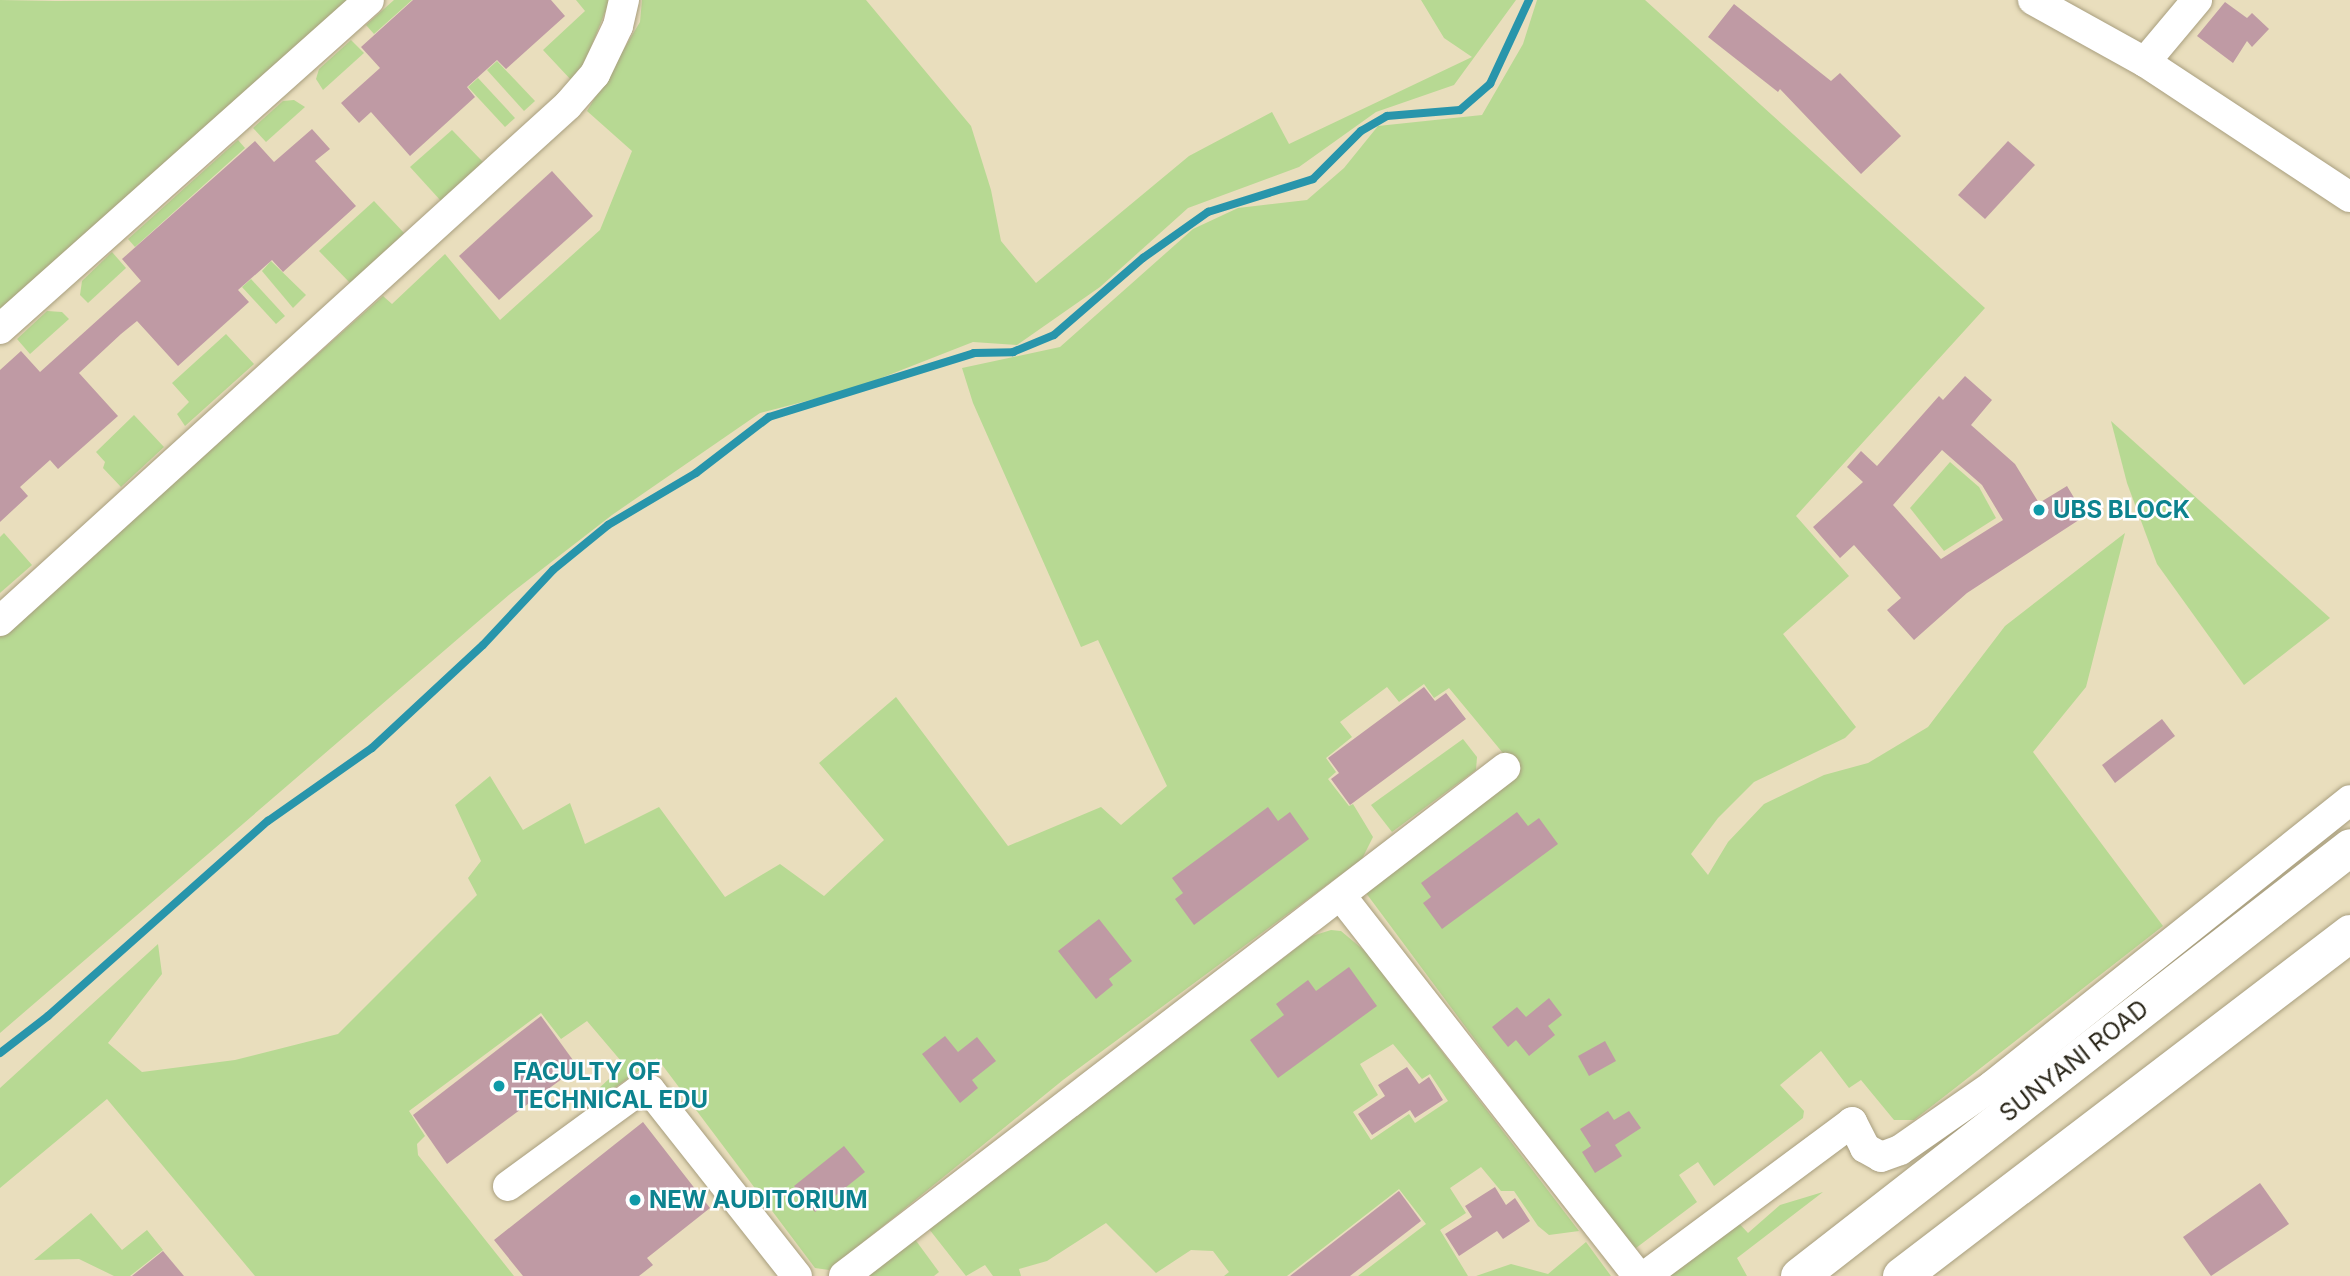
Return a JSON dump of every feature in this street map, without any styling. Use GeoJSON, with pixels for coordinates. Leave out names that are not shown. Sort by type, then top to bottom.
{"type":"FeatureCollection","features":[{"type":"Feature","properties":{"kind":"main road","name":"SUNYANI ROAD"},"geometry":{"type":"LineString","coordinates":[[1799,1276],[2350,847]]}},
{"type":"Feature","properties":{"kind":"main road"},"geometry":{"type":"LineString","coordinates":[[1901,1276],[2350,933]]}},
{"type":"Feature","properties":{"kind":"street"},"geometry":{"type":"LineString","coordinates":[[0,329],[369,0]]}},
{"type":"Feature","properties":{"kind":"street"},"geometry":{"type":"LineString","coordinates":[[0,621],[568,105],[595,74],[618,26],[625,0]]}},
{"type":"Feature","properties":{"kind":"street"},"geometry":{"type":"LineString","coordinates":[[2033,0],[2146,62],[2350,197]]}},
{"type":"Feature","properties":{"kind":"street"},"geometry":{"type":"LineString","coordinates":[[2146,62],[2197,0]]}},
{"type":"Feature","properties":{"kind":"street"},"geometry":{"type":"LineString","coordinates":[[844,1276],[1342,896],[1505,768]]}},
{"type":"Feature","properties":{"kind":"street"},"geometry":{"type":"LineString","coordinates":[[1644,1276],[1852,1122],[1865,1147],[1881,1157],[1900,1150],[1992,1086],[2350,800]]}},
{"type":"Feature","properties":{"kind":"street"},"geometry":{"type":"LineString","coordinates":[[1342,896],[1638,1276]]}},
{"type":"Feature","properties":{"kind":"street"},"geometry":{"type":"LineString","coordinates":[[508,1186],[637,1092],[650,1090],[797,1276]]}},
{"type":"Feature","properties":{"kind":"green space"},"geometry":{"type":"Polygon","coordinates":[[[0,0],[55,1],[351,0],[0,314],[0,0]]]}},
{"type":"Feature","properties":{"kind":"green space"},"geometry":{"type":"Polygon","coordinates":[[[394,0],[412,0],[374,34],[366,25],[394,0]]]}},
{"type":"Feature","properties":{"kind":"green space"},"geometry":{"type":"Polygon","coordinates":[[[576,0],[610,0],[582,69],[572,81],[543,50],[585,11],[576,0]]]}},
{"type":"Feature","properties":{"kind":"green space"},"geometry":{"type":"Polygon","coordinates":[[[642,0],[866,0],[971,126],[991,190],[1001,241],[1036,283],[1189,156],[1272,112],[1289,144],[1472,57],[1444,38],[1421,0],[1516,0],[1454,85],[1376,112],[1299,167],[1188,208],[1100,287],[1017,345],[973,342],[853,389],[760,413],[612,515],[510,594],[0,1033],[0,637],[383,296],[392,304],[445,254],[500,320],[600,230],[632,151],[587,111],[640,22],[642,0]]]}},
{"type":"Feature","properties":{"kind":"green space"},"geometry":{"type":"Polygon","coordinates":[[[1537,0],[1645,0],[1985,308],[1796,516],[1849,576],[1783,634],[1856,727],[1845,738],[1754,782],[1718,818],[1691,854],[1708,875],[1728,842],[1764,804],[1824,775],[1868,763],[1928,727],[2005,626],[2125,533],[2086,687],[2033,752],[2163,926],[1914,1120],[1894,1120],[1861,1080],[1849,1088],[1821,1051],[1780,1085],[1804,1111],[1803,1118],[1714,1186],[1698,1162],[1679,1175],[1697,1202],[1632,1251],[1366,893],[1517,770],[1449,688],[1434,698],[1424,684],[1399,702],[1387,687],[1340,722],[1352,737],[1326,758],[1336,772],[1328,779],[1349,806],[1353,804],[1373,837],[1362,859],[1063,1080],[829,1270],[815,1268],[657,1058],[603,1096],[598,1089],[620,1069],[621,1061],[587,1021],[561,1039],[541,1013],[409,1111],[425,1136],[417,1144],[418,1155],[514,1276],[255,1276],[107,1099],[0,1188],[0,1088],[158,944],[162,974],[108,1043],[142,1072],[235,1060],[338,1034],[477,895],[468,878],[481,861],[455,805],[490,776],[523,830],[570,803],[585,844],[659,807],[725,897],[780,864],[824,896],[884,840],[819,763],[896,697],[1008,846],[1101,807],[1121,825],[1167,786],[1098,640],[1081,647],[973,403],[962,368],[1060,347],[1193,229],[1238,208],[1307,200],[1344,168],[1378,126],[1482,115],[1523,44],[1537,0]]]}},
{"type":"Feature","properties":{"kind":"green space"},"geometry":{"type":"Polygon","coordinates":[[[351,40],[364,53],[323,90],[316,79],[319,69],[351,40]]]}},
{"type":"Feature","properties":{"kind":"green space"},"geometry":{"type":"Polygon","coordinates":[[[497,61],[535,101],[524,111],[487,70],[497,61]]]}},
{"type":"Feature","properties":{"kind":"green space"},"geometry":{"type":"Polygon","coordinates":[[[478,78],[515,118],[505,127],[468,87],[478,78]]]}},
{"type":"Feature","properties":{"kind":"green space"},"geometry":{"type":"Polygon","coordinates":[[[294,100],[305,107],[266,142],[253,128],[283,101],[294,100]]]}},
{"type":"Feature","properties":{"kind":"green space"},"geometry":{"type":"Polygon","coordinates":[[[452,130],[484,163],[441,201],[410,167],[452,130]]]}},
{"type":"Feature","properties":{"kind":"green space"},"geometry":{"type":"Polygon","coordinates":[[[238,140],[245,148],[135,247],[128,239],[238,140]]]}},
{"type":"Feature","properties":{"kind":"green space"},"geometry":{"type":"Polygon","coordinates":[[[374,201],[405,234],[352,285],[319,251],[374,201]]]}},
{"type":"Feature","properties":{"kind":"green space"},"geometry":{"type":"Polygon","coordinates":[[[112,252],[126,268],[88,303],[80,295],[82,281],[112,252]]]}},
{"type":"Feature","properties":{"kind":"green space"},"geometry":{"type":"Polygon","coordinates":[[[271,261],[306,295],[293,308],[262,271],[271,261]]]}},
{"type":"Feature","properties":{"kind":"green space"},"geometry":{"type":"Polygon","coordinates":[[[251,279],[285,316],[276,324],[242,287],[251,279]]]}},
{"type":"Feature","properties":{"kind":"green space"},"geometry":{"type":"Polygon","coordinates":[[[47,311],[62,312],[69,319],[30,354],[17,339],[47,311]]]}},
{"type":"Feature","properties":{"kind":"green space"},"geometry":{"type":"Polygon","coordinates":[[[226,334],[254,364],[185,426],[177,414],[189,402],[172,383],[226,334]]]}},
{"type":"Feature","properties":{"kind":"green space"},"geometry":{"type":"Polygon","coordinates":[[[134,415],[164,447],[121,487],[103,468],[105,462],[96,452],[134,415]]]}},
{"type":"Feature","properties":{"kind":"green space"},"geometry":{"type":"Polygon","coordinates":[[[2111,421],[2330,618],[2244,685],[2157,564],[2127,483],[2111,421]]]}},
{"type":"Feature","properties":{"kind":"green space"},"geometry":{"type":"Polygon","coordinates":[[[1950,462],[1979,487],[1996,518],[1944,551],[1910,508],[1950,462]]]}},
{"type":"Feature","properties":{"kind":"green space"},"geometry":{"type":"Polygon","coordinates":[[[4,533],[32,565],[0,593],[0,537],[4,533]]]}},
{"type":"Feature","properties":{"kind":"green space"},"geometry":{"type":"Polygon","coordinates":[[[1463,739],[1477,757],[1476,770],[1392,832],[1371,805],[1463,739]]]}},
{"type":"Feature","properties":{"kind":"green space"},"geometry":{"type":"Polygon","coordinates":[[[1331,930],[1341,931],[1366,952],[1579,1231],[1549,1235],[1538,1226],[1514,1191],[1501,1191],[1481,1167],[1450,1188],[1466,1213],[1440,1230],[1468,1276],[1358,1276],[1426,1224],[1399,1189],[1287,1276],[1224,1276],[1229,1272],[1213,1251],[1191,1250],[1156,1273],[1106,1223],[1047,1261],[1019,1269],[1021,1276],[993,1276],[985,1265],[966,1276],[929,1229],[1312,936],[1331,930]],[[1393,1044],[1360,1064],[1378,1095],[1353,1112],[1371,1140],[1409,1114],[1415,1123],[1448,1101],[1430,1074],[1422,1079],[1393,1044]]]}},
{"type":"Feature","properties":{"kind":"green space"},"geometry":{"type":"Polygon","coordinates":[[[1823,1192],[1737,1258],[1747,1276],[1662,1276],[1735,1219],[1748,1233],[1780,1205],[1823,1192]]]}},
{"type":"Feature","properties":{"kind":"green space"},"geometry":{"type":"Polygon","coordinates":[[[91,1213],[122,1250],[147,1230],[163,1250],[130,1276],[114,1276],[79,1259],[34,1260],[91,1213]]]}},
{"type":"Feature","properties":{"kind":"green space"},"geometry":{"type":"Polygon","coordinates":[[[914,1238],[939,1272],[934,1276],[868,1276],[914,1238]]]}},
{"type":"Feature","properties":{"kind":"green space"},"geometry":{"type":"Polygon","coordinates":[[[1586,1242],[1611,1276],[1476,1276],[1511,1264],[1548,1274],[1586,1242]]]}},
{"type":"Feature","properties":{"kind":"building"},"geometry":{"type":"Polygon","coordinates":[[[413,0],[551,0],[565,16],[506,69],[497,60],[467,87],[475,97],[410,156],[371,112],[359,123],[341,103],[380,68],[361,47],[413,0]]]}},
{"type":"Feature","properties":{"kind":"building"},"geometry":{"type":"Polygon","coordinates":[[[2225,2],[2247,18],[2252,13],[2269,29],[2252,47],[2247,41],[2233,63],[2197,36],[2225,2]]]}},
{"type":"Feature","properties":{"kind":"building"},"geometry":{"type":"Polygon","coordinates":[[[1734,4],[1831,81],[1840,73],[1901,136],[1861,174],[1780,89],[1778,92],[1708,37],[1734,4]]]}},
{"type":"Feature","properties":{"kind":"building"},"geometry":{"type":"Polygon","coordinates":[[[312,129],[330,149],[315,161],[356,206],[283,272],[272,260],[238,290],[249,302],[178,366],[137,321],[121,334],[79,373],[118,416],[58,469],[50,460],[20,487],[28,496],[0,522],[0,370],[21,351],[40,372],[141,281],[122,259],[255,141],[274,162],[312,129]]]}},
{"type":"Feature","properties":{"kind":"building"},"geometry":{"type":"Polygon","coordinates":[[[2008,141],[2035,165],[1985,219],[1958,195],[2008,141]]]}},
{"type":"Feature","properties":{"kind":"building"},"geometry":{"type":"Polygon","coordinates":[[[552,171],[593,216],[499,300],[459,256],[552,171]]]}},
{"type":"Feature","properties":{"kind":"building","name":"UBS BLOCK"},"geometry":{"type":"Polygon","coordinates":[[[1965,376],[1992,400],[1971,425],[2015,464],[2039,503],[2067,486],[2085,516],[1967,593],[1914,640],[1887,610],[1901,598],[1854,545],[1840,558],[1813,527],[1863,482],[1847,467],[1861,451],[1877,466],[1939,396],[1943,400],[1965,376]],[[1942,450],[1893,505],[1941,559],[2003,520],[1982,485],[1942,450]]]}},
{"type":"Feature","properties":{"kind":"building"},"geometry":{"type":"Polygon","coordinates":[[[1424,687],[1435,701],[1446,693],[1466,719],[1350,805],[1331,779],[1339,773],[1328,758],[1424,687]]]}},
{"type":"Feature","properties":{"kind":"building"},"geometry":{"type":"Polygon","coordinates":[[[2162,719],[2175,736],[2115,783],[2102,765],[2162,719]]]}},
{"type":"Feature","properties":{"kind":"building"},"geometry":{"type":"Polygon","coordinates":[[[1268,807],[1278,821],[1290,812],[1309,839],[1194,925],[1175,899],[1183,893],[1172,878],[1268,807]]]}},
{"type":"Feature","properties":{"kind":"building"},"geometry":{"type":"Polygon","coordinates":[[[1517,812],[1528,826],[1539,818],[1558,844],[1442,929],[1423,903],[1431,897],[1421,883],[1517,812]]]}},
{"type":"Feature","properties":{"kind":"building"},"geometry":{"type":"Polygon","coordinates":[[[1099,919],[1132,961],[1109,979],[1113,985],[1096,999],[1058,951],[1099,919]]]}},
{"type":"Feature","properties":{"kind":"building"},"geometry":{"type":"Polygon","coordinates":[[[1349,967],[1377,1006],[1278,1078],[1250,1040],[1284,1015],[1276,1004],[1308,980],[1316,991],[1349,967]]]}},
{"type":"Feature","properties":{"kind":"building"},"geometry":{"type":"Polygon","coordinates":[[[1549,998],[1562,1015],[1548,1026],[1555,1035],[1529,1056],[1516,1040],[1508,1047],[1492,1027],[1517,1007],[1526,1017],[1549,998]]]}},
{"type":"Feature","properties":{"kind":"building","name":"FACULTY OF TECHNICAL EDU"},"geometry":{"type":"Polygon","coordinates":[[[541,1016],[578,1067],[447,1164],[413,1115],[541,1016]]]}},
{"type":"Feature","properties":{"kind":"building"},"geometry":{"type":"Polygon","coordinates":[[[945,1036],[958,1052],[977,1037],[996,1061],[972,1080],[978,1088],[960,1103],[922,1054],[945,1036]]]}},
{"type":"Feature","properties":{"kind":"building"},"geometry":{"type":"Polygon","coordinates":[[[1605,1041],[1616,1061],[1589,1076],[1578,1056],[1605,1041]]]}},
{"type":"Feature","properties":{"kind":"building"},"geometry":{"type":"Polygon","coordinates":[[[1407,1067],[1419,1084],[1429,1077],[1443,1100],[1415,1118],[1410,1110],[1372,1135],[1358,1114],[1385,1096],[1378,1085],[1407,1067]]]}},
{"type":"Feature","properties":{"kind":"building"},"geometry":{"type":"Polygon","coordinates":[[[1608,1111],[1614,1120],[1629,1111],[1641,1128],[1615,1145],[1622,1156],[1595,1173],[1582,1152],[1591,1146],[1580,1129],[1608,1111]]]}},
{"type":"Feature","properties":{"kind":"building","name":"NEW AUDITORIUM"},"geometry":{"type":"Polygon","coordinates":[[[643,1122],[710,1208],[647,1258],[653,1265],[639,1276],[523,1276],[494,1240],[643,1122]]]}},
{"type":"Feature","properties":{"kind":"building"},"geometry":{"type":"Polygon","coordinates":[[[844,1146],[865,1172],[815,1212],[794,1186],[844,1146]]]}},
{"type":"Feature","properties":{"kind":"building"},"geometry":{"type":"Polygon","coordinates":[[[2260,1183],[2289,1224],[2211,1276],[2183,1237],[2260,1183]]]}},
{"type":"Feature","properties":{"kind":"building"},"geometry":{"type":"Polygon","coordinates":[[[1495,1187],[1506,1205],[1515,1198],[1530,1221],[1503,1239],[1497,1231],[1459,1256],[1445,1234],[1472,1217],[1465,1206],[1495,1187]]]}},
{"type":"Feature","properties":{"kind":"building"},"geometry":{"type":"Polygon","coordinates":[[[1399,1191],[1421,1221],[1350,1276],[1290,1276],[1399,1191]]]}},
{"type":"Feature","properties":{"kind":"building"},"geometry":{"type":"Polygon","coordinates":[[[163,1251],[184,1276],[132,1276],[163,1251]]]}},
{"type":"Feature","properties":{"kind":"waterway"},"geometry":{"type":"LineString","coordinates":[[0,1053],[48,1016],[268,821],[372,748],[483,645],[553,570],[608,525],[696,473],[769,417],[974,353],[1013,352],[1054,335],[1143,258],[1208,212],[1313,179],[1361,131],[1387,116],[1460,110],[1490,84],[1529,0]]}},
{"type":"Feature","properties":{"kind":"place","name":"UBS BLOCK"},"geometry":{"type":"Point","coordinates":[2039,510]}},
{"type":"Feature","properties":{"kind":"place","name":"FACULTY OF TECHNICAL EDU"},"geometry":{"type":"Point","coordinates":[499,1086]}},
{"type":"Feature","properties":{"kind":"place","name":"NEW AUDITORIUM"},"geometry":{"type":"Point","coordinates":[635,1200]}}]}
